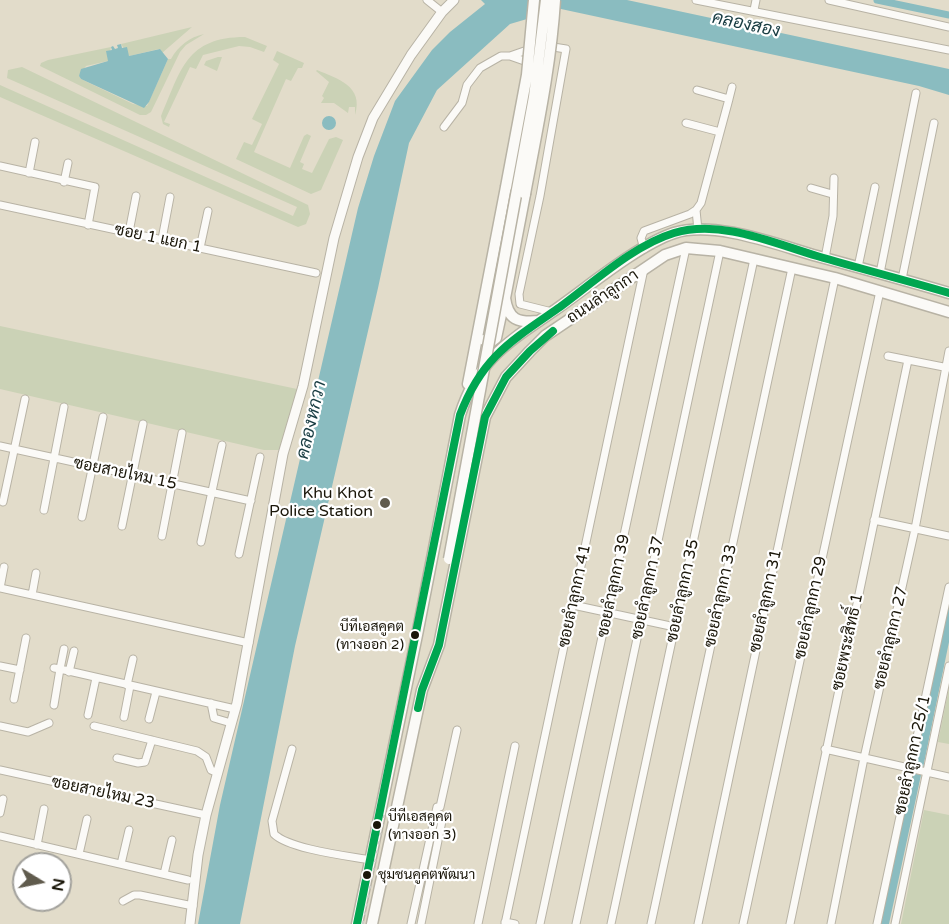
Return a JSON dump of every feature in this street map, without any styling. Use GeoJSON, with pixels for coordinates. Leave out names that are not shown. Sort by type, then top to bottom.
{"type":"FeatureCollection","features":[{"type":"Feature","properties":{"kind":"main road","name":"ถนนลำลูกกา"},"geometry":{"type":"LineString","coordinates":[[465,399],[527,75],[534,0]]}},
{"type":"Feature","properties":{"kind":"main road"},"geometry":{"type":"LineString","coordinates":[[422,690],[449,559],[534,97],[546,0]]}},
{"type":"Feature","properties":{"kind":"main road"},"geometry":{"type":"LineString","coordinates":[[478,329],[480,337],[485,340],[492,341],[496,338],[549,62],[555,0]]}},
{"type":"Feature","properties":{"kind":"main road","name":"ถนนลำลูกกา"},"geometry":{"type":"LineString","coordinates":[[357,924],[460,415],[471,384],[486,363],[505,346],[552,312],[644,249],[675,233],[698,230],[726,232],[949,293]]}},
{"type":"Feature","properties":{"kind":"main road","name":"ถนนลำลูกกา"},"geometry":{"type":"LineString","coordinates":[[372,924],[422,690],[439,645],[485,417],[498,390],[516,366],[546,336],[665,255],[686,248],[720,251],[835,278],[949,312]]}},
{"type":"Feature","properties":{"kind":"main road"},"geometry":{"type":"LineString","coordinates":[[504,298],[507,311],[516,319],[529,322],[539,321]]}},
{"type":"Feature","properties":{"kind":"street"},"geometry":{"type":"LineString","coordinates":[[427,0],[442,12]]}},
{"type":"Feature","properties":{"kind":"street"},"geometry":{"type":"LineString","coordinates":[[190,924],[198,855],[206,815],[235,709],[283,454],[303,386],[334,238],[358,157],[373,118],[411,55],[442,12],[454,0]]}},
{"type":"Feature","properties":{"kind":"street"},"geometry":{"type":"LineString","coordinates":[[696,0],[949,50]]}},
{"type":"Feature","properties":{"kind":"street"},"geometry":{"type":"LineString","coordinates":[[754,10],[756,0]]}},
{"type":"Feature","properties":{"kind":"street"},"geometry":{"type":"LineString","coordinates":[[830,0],[949,27]]}},
{"type":"Feature","properties":{"kind":"street"},"geometry":{"type":"LineString","coordinates":[[510,56],[543,45],[566,49],[540,196],[519,294],[520,304],[552,312]]}},
{"type":"Feature","properties":{"kind":"street"},"geometry":{"type":"LineString","coordinates":[[444,127],[462,103],[467,85],[480,68],[501,56],[510,56],[561,73]]}},
{"type":"Feature","properties":{"kind":"street"},"geometry":{"type":"LineString","coordinates":[[644,249],[641,238],[644,231],[696,210],[701,203],[732,87]]}},
{"type":"Feature","properties":{"kind":"street"},"geometry":{"type":"LineString","coordinates":[[697,90],[729,99]]}},
{"type":"Feature","properties":{"kind":"street"},"geometry":{"type":"LineString","coordinates":[[880,273],[916,93]]}},
{"type":"Feature","properties":{"kind":"street"},"geometry":{"type":"LineString","coordinates":[[686,123],[720,132]]}},
{"type":"Feature","properties":{"kind":"street"},"geometry":{"type":"LineString","coordinates":[[902,279],[934,123]]}},
{"type":"Feature","properties":{"kind":"street"},"geometry":{"type":"LineString","coordinates":[[28,172],[35,142]]}},
{"type":"Feature","properties":{"kind":"street"},"geometry":{"type":"LineString","coordinates":[[64,182],[68,163]]}},
{"type":"Feature","properties":{"kind":"street"},"geometry":{"type":"LineString","coordinates":[[0,166],[64,182],[95,187],[88,225]]}},
{"type":"Feature","properties":{"kind":"street"},"geometry":{"type":"LineString","coordinates":[[825,258],[831,232],[834,178]]}},
{"type":"Feature","properties":{"kind":"street"},"geometry":{"type":"LineString","coordinates":[[858,267],[875,187]]}},
{"type":"Feature","properties":{"kind":"street"},"geometry":{"type":"LineString","coordinates":[[812,188],[832,194]]}},
{"type":"Feature","properties":{"kind":"street"},"geometry":{"type":"LineString","coordinates":[[129,232],[136,196]]}},
{"type":"Feature","properties":{"kind":"street"},"geometry":{"type":"LineString","coordinates":[[162,239],[170,197]]}},
{"type":"Feature","properties":{"kind":"street","name":"ซอย 1 แยก 1"},"geometry":{"type":"LineString","coordinates":[[0,205],[316,273]]}},
{"type":"Feature","properties":{"kind":"street"},"geometry":{"type":"LineString","coordinates":[[696,210],[698,230]]}},
{"type":"Feature","properties":{"kind":"street"},"geometry":{"type":"LineString","coordinates":[[201,248],[208,211]]}},
{"type":"Feature","properties":{"kind":"street","name":"ซอยลำลูกกา 39"},"geometry":{"type":"LineString","coordinates":[[540,924],[686,248]]}},
{"type":"Feature","properties":{"kind":"street","name":"ซอยลำลูกกา 37"},"geometry":{"type":"LineString","coordinates":[[576,924],[720,251]]}},
{"type":"Feature","properties":{"kind":"street","name":"ซอยลำลูกกา 35"},"geometry":{"type":"LineString","coordinates":[[611,924],[754,259]]}},
{"type":"Feature","properties":{"kind":"street","name":"ซอยลำลูกกา 33"},"geometry":{"type":"LineString","coordinates":[[651,924],[792,268]]}},
{"type":"Feature","properties":{"kind":"street","name":"ซอยลำลูกกา 41"},"geometry":{"type":"LineString","coordinates":[[505,923],[644,269]]}},
{"type":"Feature","properties":{"kind":"street","name":"ซอยลำลูกกา 31"},"geometry":{"type":"LineString","coordinates":[[698,924],[835,278]]}},
{"type":"Feature","properties":{"kind":"street","name":"ซอยลำลูกกา 29"},"geometry":{"type":"LineString","coordinates":[[743,924],[880,291]]}},
{"type":"Feature","properties":{"kind":"street","name":"ซอยลำลูกกา 27"},"geometry":{"type":"LineString","coordinates":[[831,924],[864,758],[915,529],[949,351]]}},
{"type":"Feature","properties":{"kind":"street"},"geometry":{"type":"LineString","coordinates":[[888,356],[947,368]]}},
{"type":"Feature","properties":{"kind":"street","name":"ซอยพระสิทธิ์ 1"},"geometry":{"type":"LineString","coordinates":[[790,924],[908,360]]}},
{"type":"Feature","properties":{"kind":"street"},"geometry":{"type":"LineString","coordinates":[[3,502],[25,399]]}},
{"type":"Feature","properties":{"kind":"street"},"geometry":{"type":"LineString","coordinates":[[44,510],[64,407]]}},
{"type":"Feature","properties":{"kind":"street"},"geometry":{"type":"LineString","coordinates":[[82,517],[103,417]]}},
{"type":"Feature","properties":{"kind":"street"},"geometry":{"type":"LineString","coordinates":[[122,526],[143,424]]}},
{"type":"Feature","properties":{"kind":"street"},"geometry":{"type":"LineString","coordinates":[[162,536],[182,433]]}},
{"type":"Feature","properties":{"kind":"street"},"geometry":{"type":"LineString","coordinates":[[201,542],[222,445]]}},
{"type":"Feature","properties":{"kind":"street","name":"ซอยสายไหม 15"},"geometry":{"type":"LineString","coordinates":[[0,446],[251,501]]}},
{"type":"Feature","properties":{"kind":"street"},"geometry":{"type":"LineString","coordinates":[[239,554],[261,457]]}},
{"type":"Feature","properties":{"kind":"street"},"geometry":{"type":"LineString","coordinates":[[874,520],[949,536]]}},
{"type":"Feature","properties":{"kind":"street"},"geometry":{"type":"LineString","coordinates":[[4,567],[0,588],[249,643]]}},
{"type":"Feature","properties":{"kind":"street"},"geometry":{"type":"LineString","coordinates":[[32,595],[36,573]]}},
{"type":"Feature","properties":{"kind":"street","name":"ซอยลำลูกกา 25/1"},"geometry":{"type":"LineString","coordinates":[[877,924],[949,587]]}},
{"type":"Feature","properties":{"kind":"street"},"geometry":{"type":"LineString","coordinates":[[573,605],[675,627]]}},
{"type":"Feature","properties":{"kind":"street"},"geometry":{"type":"LineString","coordinates":[[14,699],[27,638]]}},
{"type":"Feature","properties":{"kind":"street"},"geometry":{"type":"LineString","coordinates":[[54,705],[57,669],[64,649]]}},
{"type":"Feature","properties":{"kind":"street"},"geometry":{"type":"LineString","coordinates":[[69,672],[74,651]]}},
{"type":"Feature","properties":{"kind":"street"},"geometry":{"type":"LineString","coordinates":[[124,717],[133,659]]}},
{"type":"Feature","properties":{"kind":"street"},"geometry":{"type":"LineString","coordinates":[[0,666],[20,670]]}},
{"type":"Feature","properties":{"kind":"street"},"geometry":{"type":"LineString","coordinates":[[895,924],[925,771],[949,666]]}},
{"type":"Feature","properties":{"kind":"street"},"geometry":{"type":"LineString","coordinates":[[57,669],[235,709]]}},
{"type":"Feature","properties":{"kind":"street"},"geometry":{"type":"LineString","coordinates":[[88,715],[96,678]]}},
{"type":"Feature","properties":{"kind":"street"},"geometry":{"type":"LineString","coordinates":[[149,719],[156,692]]}},
{"type":"Feature","properties":{"kind":"street"},"geometry":{"type":"LineString","coordinates":[[211,703],[214,718],[231,723]]}},
{"type":"Feature","properties":{"kind":"street"},"geometry":{"type":"LineString","coordinates":[[0,726],[28,732],[49,723]]}},
{"type":"Feature","properties":{"kind":"street"},"geometry":{"type":"LineString","coordinates":[[94,726],[203,754],[211,770],[218,773]]}},
{"type":"Feature","properties":{"kind":"street"},"geometry":{"type":"LineString","coordinates":[[411,924],[457,730]]}},
{"type":"Feature","properties":{"kind":"street"},"geometry":{"type":"LineString","coordinates":[[117,758],[138,763],[145,762],[152,740]]}},
{"type":"Feature","properties":{"kind":"street"},"geometry":{"type":"LineString","coordinates":[[478,924],[516,746]]}},
{"type":"Feature","properties":{"kind":"street"},"geometry":{"type":"LineString","coordinates":[[292,749],[272,821],[274,834],[285,841],[370,860]]}},
{"type":"Feature","properties":{"kind":"street"},"geometry":{"type":"LineString","coordinates":[[825,749],[949,777]]}},
{"type":"Feature","properties":{"kind":"street","name":"ซอยสายไหม 23"},"geometry":{"type":"LineString","coordinates":[[0,770],[206,815]]}},
{"type":"Feature","properties":{"kind":"street"},"geometry":{"type":"LineString","coordinates":[[0,813],[3,799]]}},
{"type":"Feature","properties":{"kind":"street"},"geometry":{"type":"LineString","coordinates":[[37,845],[44,809]]}},
{"type":"Feature","properties":{"kind":"street"},"geometry":{"type":"LineString","coordinates":[[421,924],[444,816]]}},
{"type":"Feature","properties":{"kind":"street"},"geometry":{"type":"LineString","coordinates":[[79,854],[87,819]]}},
{"type":"Feature","properties":{"kind":"street"},"geometry":{"type":"LineString","coordinates":[[121,864],[129,831]]}},
{"type":"Feature","properties":{"kind":"street"},"geometry":{"type":"LineString","coordinates":[[0,836],[188,880]]}},
{"type":"Feature","properties":{"kind":"street"},"geometry":{"type":"LineString","coordinates":[[164,874],[172,840]]}},
{"type":"Feature","properties":{"kind":"street"},"geometry":{"type":"LineString","coordinates":[[123,902],[134,895],[140,895],[193,906]]}},
{"type":"Feature","properties":{"kind":"street"},"geometry":{"type":"LineString","coordinates":[[505,923],[515,924]]}},
{"type":"Feature","properties":{"kind":"green space"},"geometry":{"type":"Polygon","coordinates":[[[192,27],[162,53],[159,49],[129,56],[121,44],[192,27]]]}},
{"type":"Feature","properties":{"kind":"green space"},"geometry":{"type":"Polygon","coordinates":[[[204,34],[186,45],[180,52],[151,112],[146,115],[140,115],[40,66],[48,60],[111,47],[108,61],[86,66],[79,76],[133,104],[147,106],[168,59],[171,59],[185,43],[204,34]]]}},
{"type":"Feature","properties":{"kind":"green space"},"geometry":{"type":"Polygon","coordinates":[[[245,37],[267,46],[264,52],[239,46],[203,55],[196,69],[190,67],[164,122],[170,124],[169,127],[163,124],[161,116],[174,84],[188,59],[210,43],[245,37]]]}},
{"type":"Feature","properties":{"kind":"green space"},"geometry":{"type":"Polygon","coordinates":[[[277,51],[304,63],[302,68],[298,68],[291,81],[286,79],[254,152],[290,168],[307,134],[311,136],[300,162],[304,164],[302,169],[312,173],[329,139],[336,137],[343,140],[321,190],[311,194],[236,159],[244,142],[252,145],[262,124],[252,119],[279,64],[273,60],[277,51]]]}},
{"type":"Feature","properties":{"kind":"green space"},"geometry":{"type":"Polygon","coordinates":[[[222,57],[217,71],[204,65],[206,61],[222,57]]]}},
{"type":"Feature","properties":{"kind":"green space"},"geometry":{"type":"Polygon","coordinates":[[[22,67],[308,205],[310,214],[306,224],[298,227],[0,97],[0,85],[293,216],[297,207],[7,78],[8,70],[22,67]]]}},
{"type":"Feature","properties":{"kind":"green space"},"geometry":{"type":"Polygon","coordinates":[[[317,70],[341,81],[352,90],[357,105],[355,115],[355,107],[349,107],[348,113],[334,103],[321,103],[329,82],[317,70]]]}},
{"type":"Feature","properties":{"kind":"green space"},"geometry":{"type":"Polygon","coordinates":[[[0,326],[297,389],[281,450],[264,450],[0,389],[0,326]]]}},
{"type":"Feature","properties":{"kind":"green space"},"geometry":{"type":"Polygon","coordinates":[[[949,688],[949,744],[938,742],[949,688]]]}},
{"type":"Feature","properties":{"kind":"green space"},"geometry":{"type":"Polygon","coordinates":[[[924,810],[949,815],[949,924],[901,924],[924,810]]]}},
{"type":"Feature","properties":{"kind":"water","name":"คลองหกวา"},"geometry":{"type":"Polygon","coordinates":[[[481,0],[627,0],[949,69],[949,95],[919,86],[561,9],[510,24],[437,90],[409,143],[378,288],[295,646],[240,924],[198,924],[220,805],[358,208],[374,156],[395,101],[432,50],[485,4],[481,0]]]}},
{"type":"Feature","properties":{"kind":"water"},"geometry":{"type":"Polygon","coordinates":[[[121,44],[122,48],[127,47],[129,56],[160,49],[168,59],[149,102],[144,108],[81,79],[79,76],[81,69],[108,61],[106,51],[112,50],[113,46],[115,49],[118,48],[117,45],[121,44]]]}},
{"type":"Feature","properties":{"kind":"water"},"geometry":{"type":"Polygon","coordinates":[[[326,116],[332,116],[336,123],[332,130],[326,130],[322,126],[322,120],[326,116]]]}},
{"type":"Feature","properties":{"kind":"water"},"geometry":{"type":"Polygon","coordinates":[[[949,599],[949,642],[923,768],[913,766],[949,599]]]}},
{"type":"Feature","properties":{"kind":"water"},"geometry":{"type":"Polygon","coordinates":[[[912,773],[921,775],[889,924],[881,924],[912,773]]]}},
{"type":"Feature","properties":{"kind":"waterway"},"geometry":{"type":"LineString","coordinates":[[877,0],[949,15]]}},
{"type":"Feature","properties":{"kind":"railway"},"geometry":{"type":"LineString","coordinates":[[363,924],[385,811]]}},
{"type":"Feature","properties":{"kind":"transit line"},"geometry":{"type":"LineString","coordinates":[[357,924],[460,415],[478,378],[488,364],[527,330],[629,255],[659,239],[692,229],[747,234],[949,293]]}},
{"type":"Feature","properties":{"kind":"transit line"},"geometry":{"type":"LineString","coordinates":[[418,708],[422,690],[439,645],[485,417],[506,377],[553,331]]}},
{"type":"Feature","properties":{"kind":"place","name":"Khu Khot Police Station"},"geometry":{"type":"Point","coordinates":[385,503]}},
{"type":"Feature","properties":{"kind":"place","name":"บีทีเอสคูคต (ทางออก 2)"},"geometry":{"type":"Point","coordinates":[415,635]}},
{"type":"Feature","properties":{"kind":"place","name":"บีทีเอสคูคต (ทางออก 3)"},"geometry":{"type":"Point","coordinates":[377,825]}},
{"type":"Feature","properties":{"kind":"place","name":"ชุมชนคูคตพัฒนา"},"geometry":{"type":"Point","coordinates":[367,875]}},
{"type":"Feature","properties":{"kind":"water label","name":"คลองสอง"},"geometry":{"type":"Point","coordinates":[746,25]}}]}
